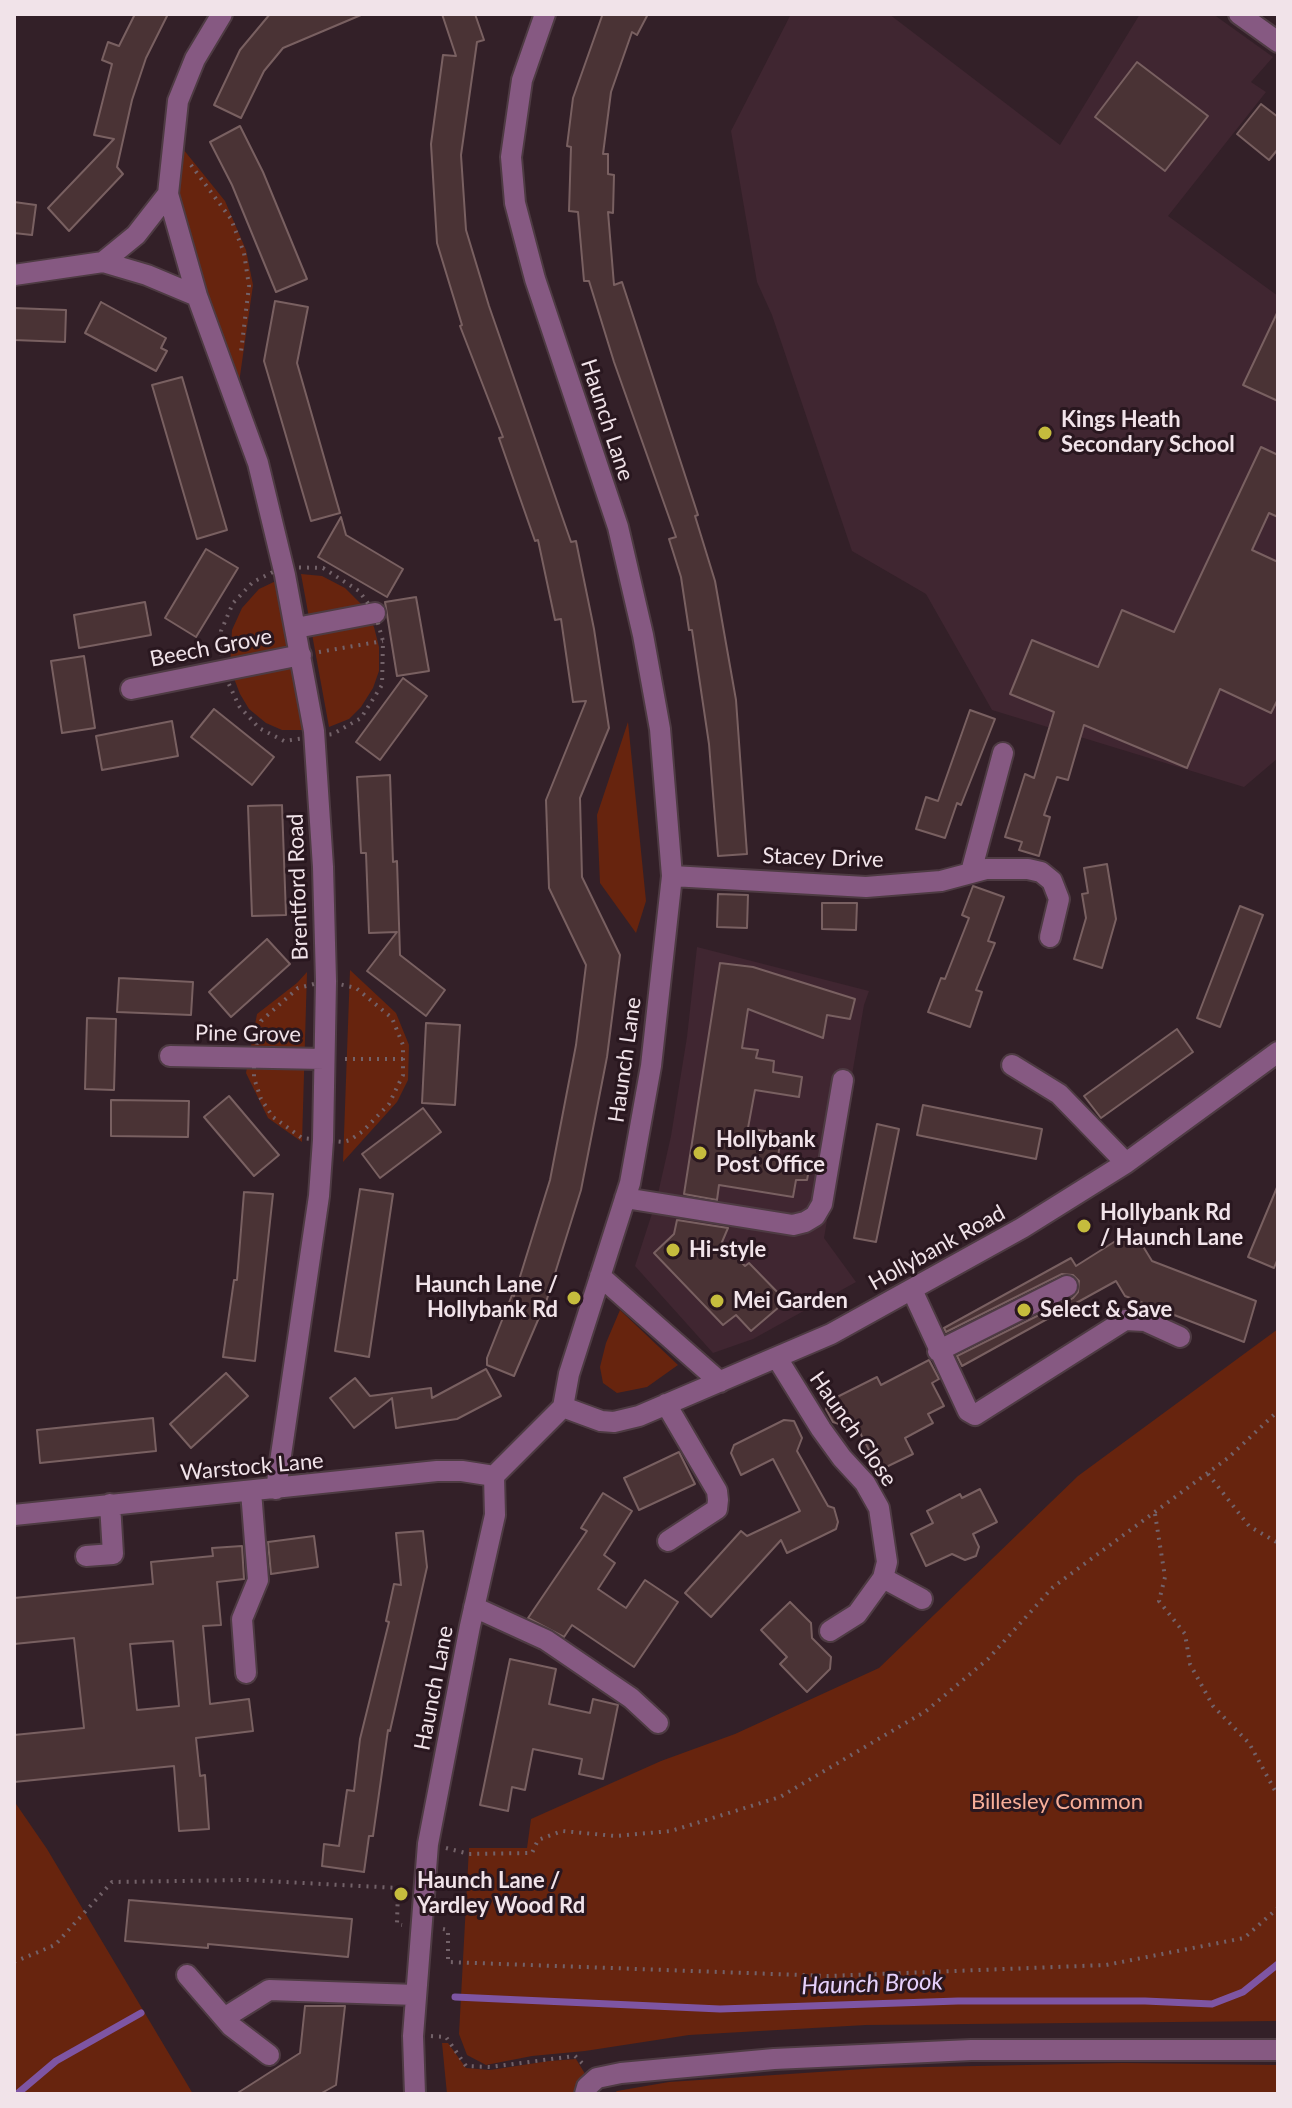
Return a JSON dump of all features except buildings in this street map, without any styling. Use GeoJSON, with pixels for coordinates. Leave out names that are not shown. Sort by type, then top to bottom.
{"type":"FeatureCollection","features":[{"type":"Feature","properties":{"kind":"street","name":"Brentford Road"},"geometry":{"type":"LineString","coordinates":[[222,14],[195,59],[178,101],[168,194],[197,296],[258,463],[296,628],[314,731],[323,867],[326,981],[319,1196],[276,1489]]}},
{"type":"Feature","properties":{"kind":"street","name":"Haunch Lane"},"geometry":{"type":"LineString","coordinates":[[545,14],[522,80],[511,157],[515,203],[535,279],[618,527],[643,635],[660,729],[672,876],[651,1066],[625,1198],[569,1374],[563,1407]]}},
{"type":"Feature","properties":{"kind":"street"},"geometry":{"type":"LineString","coordinates":[[1239,14],[1278,42]]}},
{"type":"Feature","properties":{"kind":"street"},"geometry":{"type":"LineString","coordinates":[[103,262],[136,235],[168,194]]}},
{"type":"Feature","properties":{"kind":"street"},"geometry":{"type":"LineString","coordinates":[[14,275],[103,262],[147,275],[197,296]]}},
{"type":"Feature","properties":{"kind":"street"},"geometry":{"type":"LineString","coordinates":[[296,628],[375,613]]}},
{"type":"Feature","properties":{"kind":"street","name":"Beech Grove"},"geometry":{"type":"LineString","coordinates":[[131,689],[301,655]]}},
{"type":"Feature","properties":{"kind":"street"},"geometry":{"type":"LineString","coordinates":[[971,872],[1003,753]]}},
{"type":"Feature","properties":{"kind":"street","name":"Stacey Drive"},"geometry":{"type":"LineString","coordinates":[[672,876],[866,887],[941,881],[971,872],[1004,868],[1028,869],[1041,872],[1052,881],[1059,899],[1050,937]]}},
{"type":"Feature","properties":{"kind":"street","name":"Hollybank Road"},"geometry":{"type":"LineString","coordinates":[[563,1407],[601,1421],[614,1422],[639,1416],[831,1334],[1022,1228],[1126,1163],[1278,1052]]}},
{"type":"Feature","properties":{"kind":"street","name":"Pine Grove"},"geometry":{"type":"LineString","coordinates":[[170,1056],[324,1059]]}},
{"type":"Feature","properties":{"kind":"street"},"geometry":{"type":"LineString","coordinates":[[1012,1065],[1059,1094],[1126,1163]]}},
{"type":"Feature","properties":{"kind":"street"},"geometry":{"type":"LineString","coordinates":[[625,1198],[793,1225],[805,1222],[815,1216],[822,1204],[843,1080]]}},
{"type":"Feature","properties":{"kind":"street"},"geometry":{"type":"LineString","coordinates":[[600,1276],[720,1382]]}},
{"type":"Feature","properties":{"kind":"street"},"geometry":{"type":"LineString","coordinates":[[938,1351],[1067,1286]]}},
{"type":"Feature","properties":{"kind":"street"},"geometry":{"type":"LineString","coordinates":[[912,1290],[968,1411],[975,1415],[1125,1320],[1145,1321],[1180,1337]]}},
{"type":"Feature","properties":{"kind":"street","name":"Haunch Close"},"geometry":{"type":"LineString","coordinates":[[777,1358],[821,1429],[865,1483],[879,1508],[887,1562],[883,1578]]}},
{"type":"Feature","properties":{"kind":"street"},"geometry":{"type":"LineString","coordinates":[[666,1404],[717,1491],[718,1500],[717,1509],[668,1541]]}},
{"type":"Feature","properties":{"kind":"street"},"geometry":{"type":"LineString","coordinates":[[494,1476],[563,1407]]}},
{"type":"Feature","properties":{"kind":"street","name":"Warstock Lane"},"geometry":{"type":"LineString","coordinates":[[14,1515],[437,1471],[494,1476]]}},
{"type":"Feature","properties":{"kind":"street","name":"Haunch Lane"},"geometry":{"type":"LineString","coordinates":[[415,2094],[413,2036],[428,1844],[495,1515],[494,1476]]}},
{"type":"Feature","properties":{"kind":"street"},"geometry":{"type":"LineString","coordinates":[[246,1673],[242,1619],[258,1580],[251,1491]]}},
{"type":"Feature","properties":{"kind":"street"},"geometry":{"type":"LineString","coordinates":[[86,1556],[113,1554],[110,1504]]}},
{"type":"Feature","properties":{"kind":"street"},"geometry":{"type":"LineString","coordinates":[[830,1631],[857,1614],[883,1578],[922,1599]]}},
{"type":"Feature","properties":{"kind":"street"},"geometry":{"type":"LineString","coordinates":[[474,1607],[546,1640],[631,1698],[658,1723]]}},
{"type":"Feature","properties":{"kind":"street"},"geometry":{"type":"LineString","coordinates":[[187,1975],[224,2018],[269,2055]]}},
{"type":"Feature","properties":{"kind":"street"},"geometry":{"type":"LineString","coordinates":[[224,2018],[269,1990],[416,1995]]}},
{"type":"Feature","properties":{"kind":"street"},"geometry":{"type":"LineString","coordinates":[[591,2086],[621,2073],[774,2059],[956,2050],[1278,2050]]}},
{"type":"Feature","properties":{"kind":"path"},"geometry":{"type":"LineString","coordinates":[[173,140],[231,219],[244,253],[249,286],[242,349],[230,385]]}},
{"type":"Feature","properties":{"kind":"path"},"geometry":{"type":"LineString","coordinates":[[301,655],[383,641]]}},
{"type":"Feature","properties":{"kind":"path"},"geometry":{"type":"LineString","coordinates":[[324,1059],[403,1059]]}},
{"type":"Feature","properties":{"kind":"path"},"geometry":{"type":"LineString","coordinates":[[428,1844],[469,1854],[532,1853],[538,1840],[562,1831],[615,1836],[671,1831],[780,1797],[926,1711],[988,1659],[1053,1587],[1208,1474],[1278,1411]]}},
{"type":"Feature","properties":{"kind":"path"},"geometry":{"type":"LineString","coordinates":[[1208,1474],[1249,1526],[1278,1543]]}},
{"type":"Feature","properties":{"kind":"path"},"geometry":{"type":"LineString","coordinates":[[1155,1514],[1165,1577],[1159,1601],[1185,1634],[1190,1664],[1213,1706],[1249,1743],[1278,1796]]}},
{"type":"Feature","properties":{"kind":"path"},"geometry":{"type":"LineString","coordinates":[[14,1962],[55,1945],[112,1882],[247,1880],[398,1888]]}},
{"type":"Feature","properties":{"kind":"path"},"geometry":{"type":"LineString","coordinates":[[448,1962],[828,1976],[1106,1965],[1244,1938],[1278,1908]]}},
{"type":"Feature","properties":{"kind":"path"},"geometry":{"type":"LineString","coordinates":[[413,2036],[446,2037],[466,2066],[490,2067],[575,2056],[591,2086]]}},
{"type":"Feature","properties":{"kind":"shaded area","name":"Kings Heath Secondary School"},"geometry":{"type":"Polygon","coordinates":[[[791,14],[889,14],[1060,145],[1140,14],[1213,14],[1273,57],[1251,82],[1266,92],[1168,216],[1278,296],[1278,758],[1244,787],[992,710],[926,594],[852,551],[772,315],[757,282],[731,131],[791,14]]]}},
{"type":"Feature","properties":{"kind":"shaded area"},"geometry":{"type":"Polygon","coordinates":[[[697,947],[869,991],[864,1005],[824,1238],[856,1282],[753,1339],[713,1353],[635,1266],[657,1198],[671,1136],[697,947]]]}},
{"type":"Feature","properties":{"kind":"green space"},"geometry":{"type":"Polygon","coordinates":[[[179,144],[225,201],[246,250],[253,285],[239,383],[206,294],[177,192],[179,144]]]}},
{"type":"Feature","properties":{"kind":"green space"},"geometry":{"type":"Polygon","coordinates":[[[301,574],[322,576],[345,588],[363,606],[374,627],[379,647],[379,671],[373,688],[349,719],[329,727],[301,574]]]}},
{"type":"Feature","properties":{"kind":"green space"},"geometry":{"type":"Polygon","coordinates":[[[278,580],[304,730],[282,730],[266,723],[249,709],[230,668],[232,630],[242,608],[259,589],[278,580]]]}},
{"type":"Feature","properties":{"kind":"green space"},"geometry":{"type":"Polygon","coordinates":[[[628,722],[646,901],[636,933],[600,883],[597,815],[628,722]]]}},
{"type":"Feature","properties":{"kind":"green space"},"geometry":{"type":"Polygon","coordinates":[[[350,970],[396,1013],[409,1045],[408,1080],[397,1102],[343,1162],[350,970]]]}},
{"type":"Feature","properties":{"kind":"green space"},"geometry":{"type":"Polygon","coordinates":[[[307,972],[302,1142],[268,1118],[246,1073],[257,1014],[307,972]]]}},
{"type":"Feature","properties":{"kind":"green space"},"geometry":{"type":"Polygon","coordinates":[[[620,1310],[678,1365],[647,1387],[617,1393],[603,1383],[600,1367],[620,1310]]]}},
{"type":"Feature","properties":{"kind":"green space","name":"Billesley Common"},"geometry":{"type":"Polygon","coordinates":[[[1278,1329],[1278,2021],[866,2025],[689,2035],[486,2065],[467,2055],[459,2034],[469,1848],[527,1848],[531,1819],[661,1761],[735,1734],[879,1668],[1078,1476],[1278,1329]]]}},
{"type":"Feature","properties":{"kind":"green space"},"geometry":{"type":"Polygon","coordinates":[[[14,1801],[47,1849],[193,2094],[14,2094],[14,1801]]]}},
{"type":"Feature","properties":{"kind":"green space"},"geometry":{"type":"Polygon","coordinates":[[[442,2043],[448,2043],[466,2068],[490,2070],[576,2059],[587,2077],[578,2094],[447,2094],[442,2043]]]}},
{"type":"Feature","properties":{"kind":"green space"},"geometry":{"type":"Polygon","coordinates":[[[1123,2063],[1278,2065],[1278,2094],[613,2094],[669,2082],[879,2068],[1123,2063]]]}},
{"type":"Feature","properties":{"kind":"waterway","name":"Haunch Brook"},"geometry":{"type":"LineString","coordinates":[[455,1997],[720,2009],[958,2001],[1212,2004],[1243,1992],[1278,1964]]}},
{"type":"Feature","properties":{"kind":"waterway","name":"Haunch Brook"},"geometry":{"type":"LineString","coordinates":[[17,2094],[56,2061],[141,2013]]}},
{"type":"Feature","properties":{"kind":"place","name":"Kings Heath Secondary School"},"geometry":{"type":"Point","coordinates":[1045,433]}},
{"type":"Feature","properties":{"kind":"place","name":"Hollybank Post Office"},"geometry":{"type":"Point","coordinates":[700,1153]}},
{"type":"Feature","properties":{"kind":"place","name":"Hollybank Rd / Haunch Lane"},"geometry":{"type":"Point","coordinates":[1084,1226]}},
{"type":"Feature","properties":{"kind":"place","name":"Hi-style"},"geometry":{"type":"Point","coordinates":[673,1250]}},
{"type":"Feature","properties":{"kind":"place","name":"Haunch Lane / Hollybank Rd"},"geometry":{"type":"Point","coordinates":[574,1298]}},
{"type":"Feature","properties":{"kind":"place","name":"Mei Garden"},"geometry":{"type":"Point","coordinates":[717,1301]}},
{"type":"Feature","properties":{"kind":"place","name":"Select & Save"},"geometry":{"type":"Point","coordinates":[1024,1310]}},
{"type":"Feature","properties":{"kind":"place","name":"Haunch Lane / Yardley Wood Rd"},"geometry":{"type":"Point","coordinates":[401,1894]}}]}
